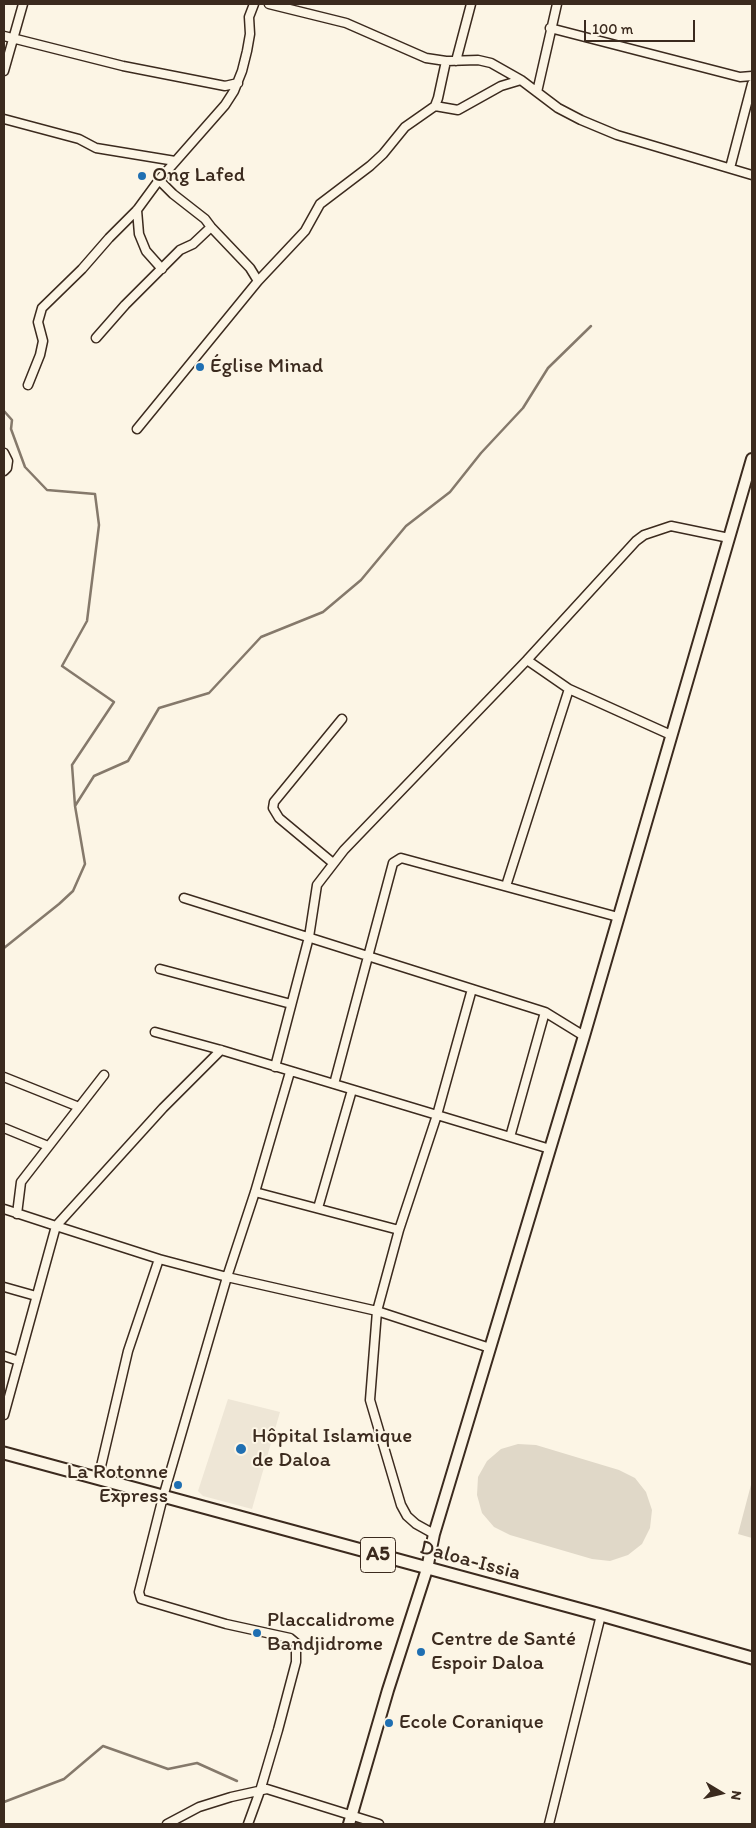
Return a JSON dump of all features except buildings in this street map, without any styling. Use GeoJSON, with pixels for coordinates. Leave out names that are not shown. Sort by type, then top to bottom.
{"type":"FeatureCollection","features":[{"type":"Feature","properties":{"kind":"main road","name":"Daloa-Issia"},"geometry":{"type":"LineString","coordinates":[[4,1453],[601,1615],[752,1658]]}},
{"type":"Feature","properties":{"kind":"street"},"geometry":{"type":"LineString","coordinates":[[4,70],[23,4]]}},
{"type":"Feature","properties":{"kind":"street"},"geometry":{"type":"LineString","coordinates":[[28,385],[40,355],[43,341],[38,322],[42,308],[82,269],[108,238],[136,210],[175,161],[225,105],[238,83],[247,51],[250,34],[249,17],[254,4]]}},
{"type":"Feature","properties":{"kind":"street"},"geometry":{"type":"LineString","coordinates":[[269,4],[346,23],[426,58],[446,61],[478,60],[491,64],[520,80],[558,108],[581,120],[617,135],[752,175]]}},
{"type":"Feature","properties":{"kind":"street"},"geometry":{"type":"LineString","coordinates":[[456,61],[471,4]]}},
{"type":"Feature","properties":{"kind":"street"},"geometry":{"type":"LineString","coordinates":[[537,92],[550,28],[557,4]]}},
{"type":"Feature","properties":{"kind":"street"},"geometry":{"type":"LineString","coordinates":[[550,28],[740,77],[752,76]]}},
{"type":"Feature","properties":{"kind":"street"},"geometry":{"type":"LineString","coordinates":[[4,36],[123,66],[225,86],[238,83]]}},
{"type":"Feature","properties":{"kind":"street"},"geometry":{"type":"LineString","coordinates":[[137,429],[258,281],[305,232],[316,209],[326,198],[352,181],[370,166],[383,154],[404,127],[434,106],[438,98],[446,61]]}},
{"type":"Feature","properties":{"kind":"street"},"geometry":{"type":"LineString","coordinates":[[434,106],[458,110],[500,86],[520,80]]}},
{"type":"Feature","properties":{"kind":"street"},"geometry":{"type":"LineString","coordinates":[[730,168],[752,84]]}},
{"type":"Feature","properties":{"kind":"street"},"geometry":{"type":"LineString","coordinates":[[4,119],[79,139],[96,148],[175,161]]}},
{"type":"Feature","properties":{"kind":"street"},"geometry":{"type":"LineString","coordinates":[[159,180],[173,194],[198,211],[250,268],[258,281]]}},
{"type":"Feature","properties":{"kind":"street"},"geometry":{"type":"LineString","coordinates":[[136,210],[139,234],[146,251],[162,269]]}},
{"type":"Feature","properties":{"kind":"street"},"geometry":{"type":"LineString","coordinates":[[96,338],[180,250],[193,244],[211,227]]}},
{"type":"Feature","properties":{"kind":"street"},"geometry":{"type":"LineString","coordinates":[[4,453],[8,461],[7,468],[4,471]]}},
{"type":"Feature","properties":{"kind":"street"},"geometry":{"type":"LineString","coordinates":[[350,1820],[388,1690],[427,1569],[434,1534],[584,1036],[752,459]]}},
{"type":"Feature","properties":{"kind":"street"},"geometry":{"type":"LineString","coordinates":[[275,1067],[309,937],[317,885],[350,843],[527,660],[636,541],[644,535],[671,526],[729,538]]}},
{"type":"Feature","properties":{"kind":"street"},"geometry":{"type":"LineString","coordinates":[[527,660],[569,689],[671,735]]}},
{"type":"Feature","properties":{"kind":"street"},"geometry":{"type":"LineString","coordinates":[[506,886],[569,689]]}},
{"type":"Feature","properties":{"kind":"street"},"geometry":{"type":"LineString","coordinates":[[333,863],[279,818],[273,808],[274,802],[342,719]]}},
{"type":"Feature","properties":{"kind":"street"},"geometry":{"type":"LineString","coordinates":[[334,1084],[393,863],[401,858],[618,918]]}},
{"type":"Feature","properties":{"kind":"street"},"geometry":{"type":"LineString","coordinates":[[184,898],[545,1012],[584,1036]]}},
{"type":"Feature","properties":{"kind":"street"},"geometry":{"type":"LineString","coordinates":[[160,968],[292,1004]]}},
{"type":"Feature","properties":{"kind":"street"},"geometry":{"type":"LineString","coordinates":[[434,1534],[416,1524],[407,1516],[401,1505],[370,1400],[378,1311],[399,1230],[437,1114],[472,989]]}},
{"type":"Feature","properties":{"kind":"street"},"geometry":{"type":"LineString","coordinates":[[510,1137],[545,1012]]}},
{"type":"Feature","properties":{"kind":"street"},"geometry":{"type":"LineString","coordinates":[[155,1032],[550,1149]]}},
{"type":"Feature","properties":{"kind":"street"},"geometry":{"type":"LineString","coordinates":[[4,1415],[56,1226],[163,1108],[221,1050]]}},
{"type":"Feature","properties":{"kind":"street"},"geometry":{"type":"LineString","coordinates":[[248,1824],[260,1791],[296,1662],[296,1643],[290,1638],[226,1624],[141,1599],[139,1592],[163,1496],[227,1277],[256,1192],[290,1072]]}},
{"type":"Feature","properties":{"kind":"street"},"geometry":{"type":"LineString","coordinates":[[17,1214],[21,1182],[104,1074]]}},
{"type":"Feature","properties":{"kind":"street"},"geometry":{"type":"LineString","coordinates":[[4,1077],[79,1106]]}},
{"type":"Feature","properties":{"kind":"street"},"geometry":{"type":"LineString","coordinates":[[318,1208],[352,1090]]}},
{"type":"Feature","properties":{"kind":"street"},"geometry":{"type":"LineString","coordinates":[[4,1128],[48,1146]]}},
{"type":"Feature","properties":{"kind":"street"},"geometry":{"type":"LineString","coordinates":[[256,1192],[399,1230]]}},
{"type":"Feature","properties":{"kind":"street"},"geometry":{"type":"LineString","coordinates":[[4,1209],[160,1259],[227,1277],[378,1311],[490,1348]]}},
{"type":"Feature","properties":{"kind":"street"},"geometry":{"type":"LineString","coordinates":[[98,1479],[128,1351],[160,1259]]}},
{"type":"Feature","properties":{"kind":"street"},"geometry":{"type":"LineString","coordinates":[[4,1287],[36,1296]]}},
{"type":"Feature","properties":{"kind":"street"},"geometry":{"type":"LineString","coordinates":[[4,1356],[19,1361]]}},
{"type":"Feature","properties":{"kind":"street"},"geometry":{"type":"LineString","coordinates":[[549,1824],[601,1615]]}},
{"type":"Feature","properties":{"kind":"street"},"geometry":{"type":"LineString","coordinates":[[167,1824],[200,1807],[231,1797],[267,1789],[350,1820],[379,1824]]}},
{"type":"Feature","properties":{"kind":"shaded area","name":"Hôpital Islamique de Daloa"},"geometry":{"type":"Polygon","coordinates":[[[228,1399],[280,1412],[252,1509],[203,1496],[198,1491],[228,1399]]]}},
{"type":"Feature","properties":{"kind":"shaded area"},"geometry":{"type":"Polygon","coordinates":[[[518,1444],[536,1445],[619,1470],[635,1478],[646,1492],[652,1510],[650,1528],[642,1544],[628,1555],[610,1561],[592,1559],[510,1535],[494,1527],[482,1513],[477,1495],[478,1477],[487,1461],[501,1449],[518,1444]]]}},
{"type":"Feature","properties":{"kind":"shaded area"},"geometry":{"type":"Polygon","coordinates":[[[752,1481],[752,1538],[738,1534],[752,1481]]]}},
{"type":"Feature","properties":{"kind":"waterway"},"geometry":{"type":"LineString","coordinates":[[4,948],[73,891],[85,864],[75,806],[94,776],[128,761],[159,708],[209,693],[261,637],[323,612],[361,580],[406,526],[450,492],[481,453],[523,408],[548,368],[591,326]]}},
{"type":"Feature","properties":{"kind":"waterway"},"geometry":{"type":"LineString","coordinates":[[4,411],[12,420],[11,429],[25,467],[47,490],[95,494],[99,525],[87,621],[62,666],[114,702],[72,765],[75,806]]}},
{"type":"Feature","properties":{"kind":"waterway"},"geometry":{"type":"LineString","coordinates":[[4,1802],[64,1779],[103,1746],[168,1769],[197,1763],[237,1781]]}},
{"type":"Feature","properties":{"kind":"place","name":"Ong Lafed"},"geometry":{"type":"Point","coordinates":[142,176]}},
{"type":"Feature","properties":{"kind":"place","name":"Église Minad"},"geometry":{"type":"Point","coordinates":[200,367]}},
{"type":"Feature","properties":{"kind":"place","name":"Hôpital Islamique de Daloa"},"geometry":{"type":"Point","coordinates":[241,1449]}},
{"type":"Feature","properties":{"kind":"place","name":"La Rotonne Express"},"geometry":{"type":"Point","coordinates":[178,1485]}},
{"type":"Feature","properties":{"kind":"place","name":"Placcalidrome Bandjidrome"},"geometry":{"type":"Point","coordinates":[257,1633]}},
{"type":"Feature","properties":{"kind":"place","name":"Centre de Santé Espoir Daloa"},"geometry":{"type":"Point","coordinates":[421,1652]}},
{"type":"Feature","properties":{"kind":"place","name":"Ecole Coranique"},"geometry":{"type":"Point","coordinates":[389,1723]}}]}
